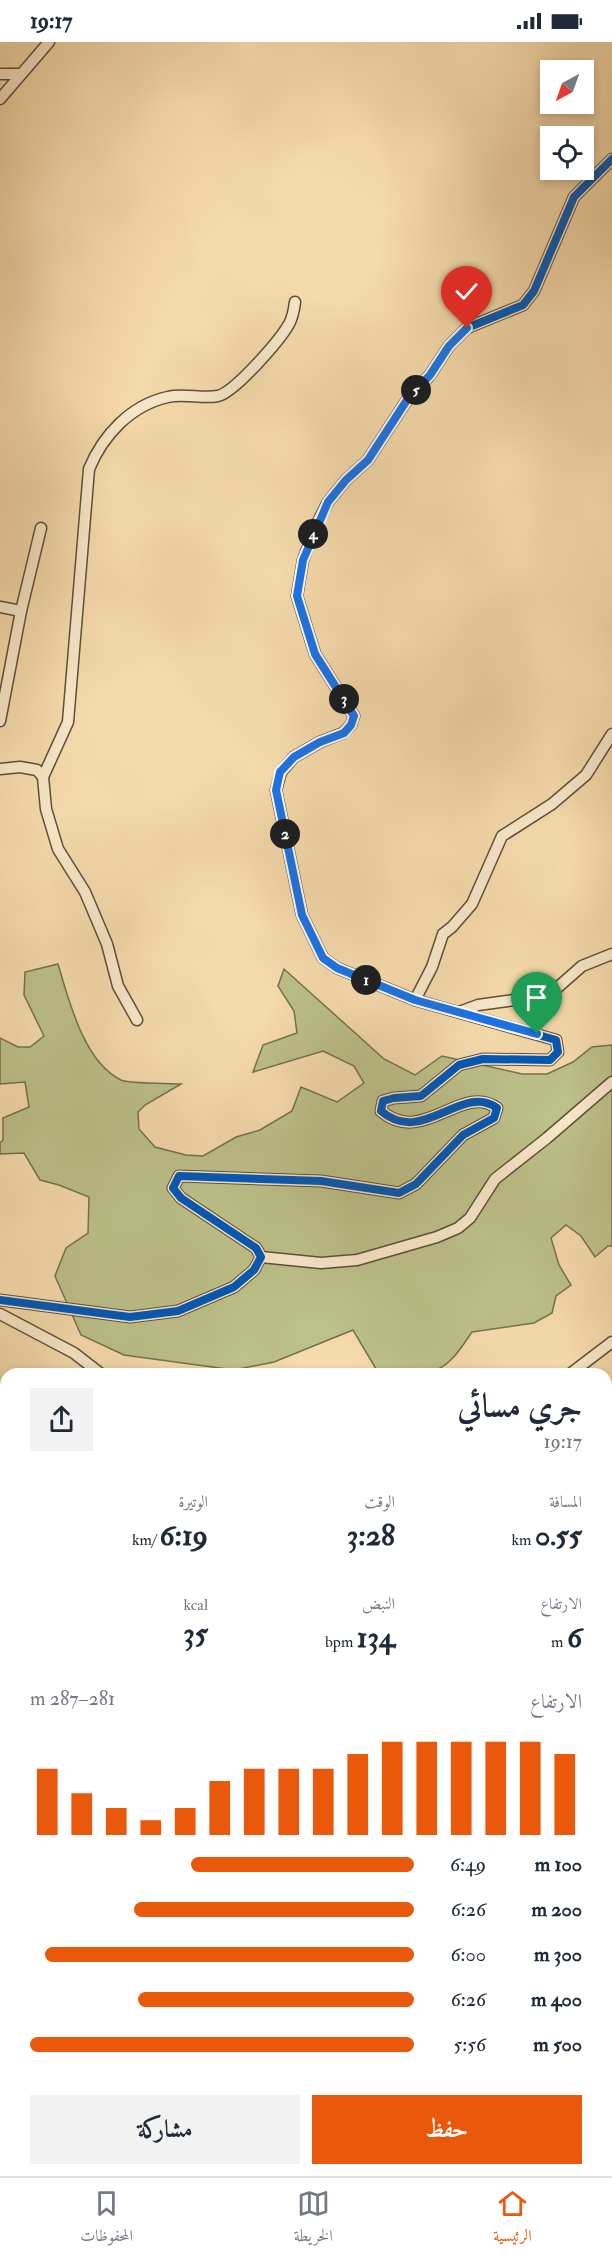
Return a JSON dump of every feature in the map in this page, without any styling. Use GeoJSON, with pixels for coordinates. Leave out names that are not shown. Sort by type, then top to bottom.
{"type":"FeatureCollection","features":[{"type":"Feature","properties":{"kind":"street"},"geometry":{"type":"LineString","coordinates":[[0,99],[19,74],[49,42]]}},
{"type":"Feature","properties":{"kind":"street"},"geometry":{"type":"LineString","coordinates":[[0,74],[19,74]]}},
{"type":"Feature","properties":{"kind":"street"},"geometry":{"type":"LineString","coordinates":[[261,1257],[256,1248],[181,1198],[173,1188],[179,1176],[321,1181],[399,1193],[416,1184],[463,1135],[494,1118],[497,1108],[489,1102],[465,1103],[429,1120],[409,1122],[390,1119],[381,1111],[383,1101],[421,1096],[459,1065],[483,1059],[550,1060],[558,1052],[556,1040],[415,1000],[337,968],[323,958],[302,915],[276,790],[280,772],[294,757],[320,742],[344,733],[351,725],[354,716],[315,654],[297,596],[303,560],[328,502],[346,480],[368,460],[407,400],[430,375],[449,346],[467,328],[523,305],[534,291],[574,197],[612,159]]}},
{"type":"Feature","properties":{"kind":"street"},"geometry":{"type":"LineString","coordinates":[[137,1020],[118,986],[107,944],[85,892],[58,849],[46,809],[43,777],[68,722],[89,469],[98,449],[110,433],[140,407],[169,396],[218,396],[231,390],[265,355],[287,327],[294,314],[296,302]]}},
{"type":"Feature","properties":{"kind":"street"},"geometry":{"type":"LineString","coordinates":[[0,721],[21,610],[40,528]]}},
{"type":"Feature","properties":{"kind":"street"},"geometry":{"type":"LineString","coordinates":[[0,607],[21,610]]}},
{"type":"Feature","properties":{"kind":"street"},"geometry":{"type":"LineString","coordinates":[[415,1000],[432,967],[443,933],[452,927],[472,904],[502,836],[552,804],[586,775],[612,734]]}},
{"type":"Feature","properties":{"kind":"street"},"geometry":{"type":"LineString","coordinates":[[0,769],[20,767],[37,770],[43,777]]}},
{"type":"Feature","properties":{"kind":"street"},"geometry":{"type":"LineString","coordinates":[[459,1012],[478,1005],[536,997],[557,987],[582,966],[612,954]]}},
{"type":"Feature","properties":{"kind":"street"},"geometry":{"type":"LineString","coordinates":[[261,1257],[321,1263],[357,1260],[437,1237],[458,1228],[470,1218],[495,1179],[612,1082]]}},
{"type":"Feature","properties":{"kind":"street"},"geometry":{"type":"LineString","coordinates":[[0,1300],[130,1317],[178,1311],[234,1287],[254,1270],[261,1257]]}},
{"type":"Feature","properties":{"kind":"street"},"geometry":{"type":"LineString","coordinates":[[0,1314],[74,1353],[93,1368]]}},
{"type":"Feature","properties":{"kind":"street"},"geometry":{"type":"LineString","coordinates":[[578,1368],[612,1342]]}},
{"type":"Feature","properties":{"kind":"green space"},"geometry":{"type":"Polygon","coordinates":[[[58,964],[80,1029],[97,1059],[108,1071],[125,1081],[181,1084],[145,1105],[138,1112],[139,1129],[155,1147],[186,1155],[203,1156],[236,1137],[260,1130],[292,1111],[301,1087],[337,1102],[364,1083],[354,1066],[323,1051],[253,1072],[263,1045],[297,1033],[294,1011],[278,986],[284,969],[384,1059],[415,1075],[442,1056],[522,1074],[547,1074],[573,1062],[592,1047],[612,1045],[612,1246],[608,1246],[595,1257],[581,1236],[566,1225],[551,1238],[559,1265],[571,1285],[556,1296],[552,1313],[534,1323],[472,1332],[457,1354],[440,1368],[375,1368],[353,1330],[274,1362],[244,1368],[219,1368],[124,1355],[81,1335],[55,1276],[66,1248],[88,1233],[89,1197],[40,1180],[24,1153],[0,1154],[0,1143],[3,1140],[3,1118],[29,1107],[25,1082],[0,1084],[0,1038],[18,1047],[30,1047],[44,1036],[24,995],[25,972],[58,964]]]}},
{"type":"Feature","properties":{"kind":"cycle path"},"geometry":{"type":"LineString","coordinates":[[0,1300],[130,1317],[178,1311],[234,1287],[254,1270],[261,1257],[256,1248],[181,1198],[173,1188],[179,1176],[321,1181],[399,1193],[416,1184],[463,1135],[494,1118],[497,1108],[484,1102],[470,1103],[427,1119],[412,1122],[397,1120],[381,1111],[383,1101],[421,1096],[459,1065],[483,1059],[550,1060],[558,1052],[556,1040],[415,1000],[337,968],[323,958],[302,915],[276,790],[281,772],[294,757],[320,742],[343,733],[351,725],[354,716],[315,654],[297,596],[303,560],[328,502],[346,480],[368,460],[407,400],[430,375],[449,346],[467,328],[523,305],[534,291],[574,197],[612,159]]}},
{"type":"Feature","properties":{"kind":"route"},"geometry":{"type":"LineString","coordinates":[[467,328],[449,346],[430,375],[407,400],[368,460],[346,480],[328,502],[317,524],[303,560],[297,596],[315,654],[354,716],[351,725],[344,733],[320,742],[294,757],[280,772],[276,790],[302,915],[323,958],[337,968],[415,1000],[537,1034]]}}]}
